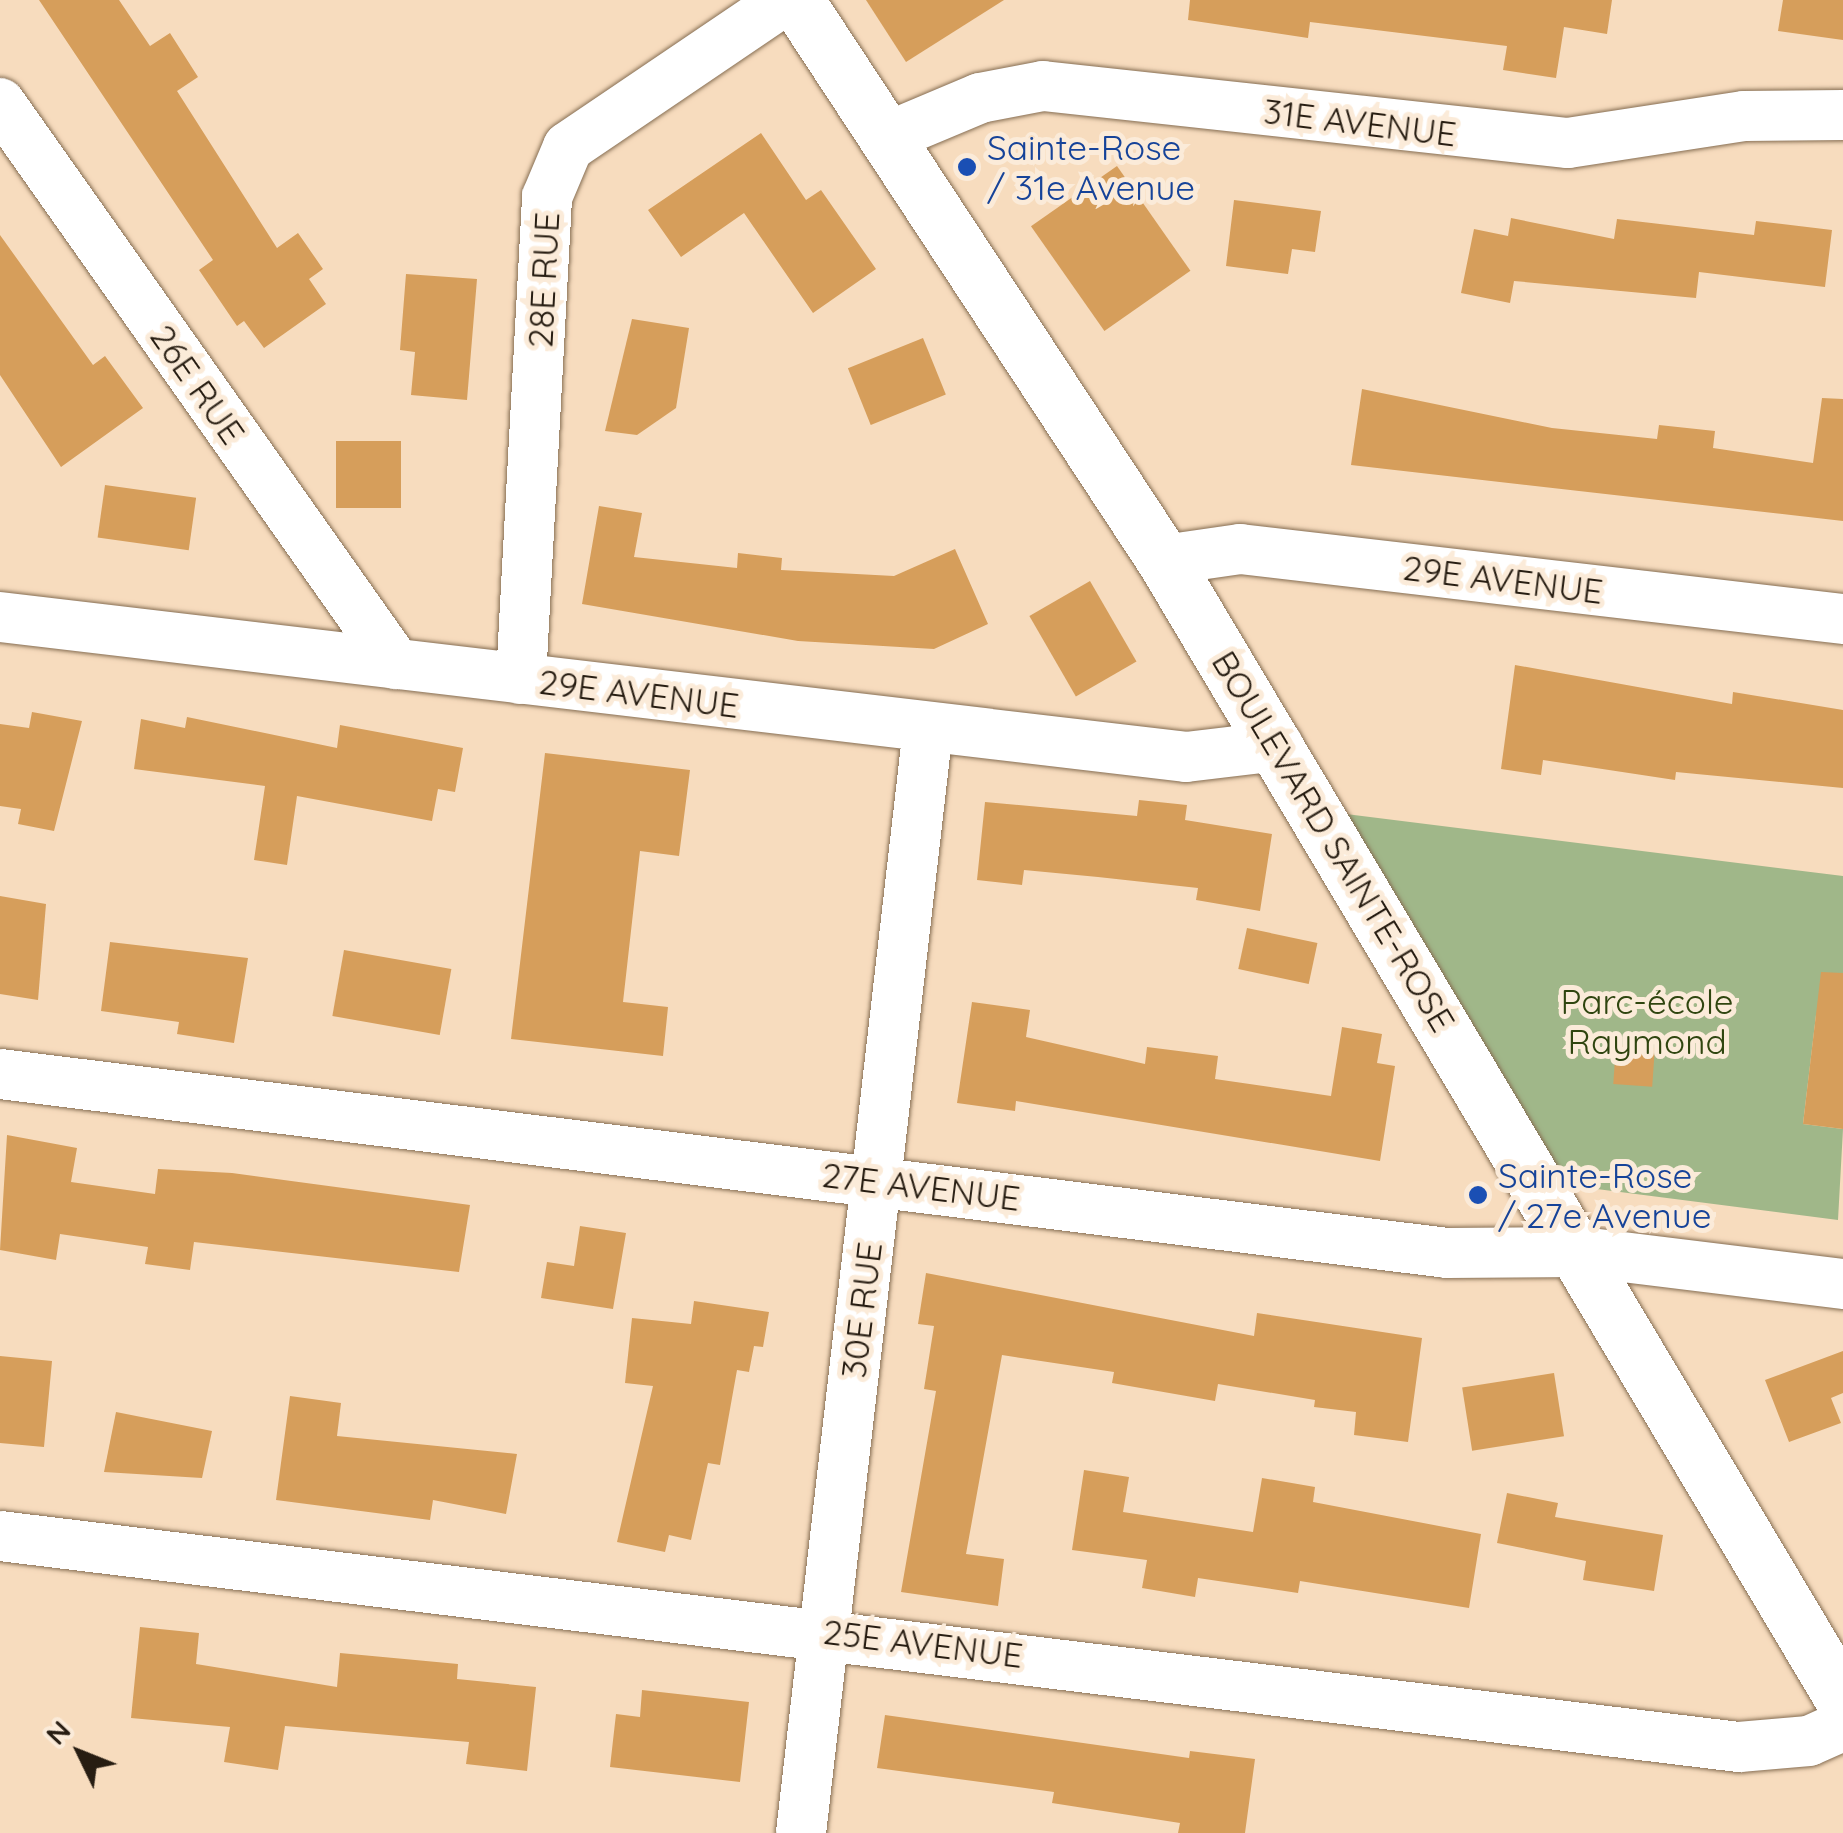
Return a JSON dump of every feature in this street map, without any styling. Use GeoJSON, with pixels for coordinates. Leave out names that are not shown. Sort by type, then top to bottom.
{"type":"FeatureCollection","features":[{"type":"Feature","properties":{"kind":"street","name":"28E RUE"},"geometry":{"type":"LineString","coordinates":[[521,679],[547,197],[568,147],[785,0]]}},
{"type":"Feature","properties":{"kind":"street","name":"BOULEVARD SAINTE-ROSE"},"geometry":{"type":"LineString","coordinates":[[796,0],[1164,560],[1582,1252],[1843,1700]]}},
{"type":"Feature","properties":{"kind":"street","name":"31E AVENUE"},"geometry":{"type":"LineString","coordinates":[[885,138],[980,98],[1043,86],[1568,143],[1744,116],[1843,115]]}},
{"type":"Feature","properties":{"kind":"street","name":"26E RUE"},"geometry":{"type":"LineString","coordinates":[[0,104],[396,664]]}},
{"type":"Feature","properties":{"kind":"street","name":"29E AVENUE"},"geometry":{"type":"LineString","coordinates":[[1164,560],[1240,549],[1843,619]]}},
{"type":"Feature","properties":{"kind":"street","name":"29E AVENUE"},"geometry":{"type":"LineString","coordinates":[[0,617],[1186,757],[1278,746]]}},
{"type":"Feature","properties":{"kind":"street","name":"30E RUE"},"geometry":{"type":"LineString","coordinates":[[801,1833],[928,728]]}},
{"type":"Feature","properties":{"kind":"street","name":"27E AVENUE"},"geometry":{"type":"LineString","coordinates":[[0,1074],[1447,1253],[1582,1252],[1843,1284]]}},
{"type":"Feature","properties":{"kind":"street","name":"25E AVENUE"},"geometry":{"type":"LineString","coordinates":[[0,1536],[824,1630],[1740,1747],[1809,1740],[1843,1726]]}},
{"type":"Feature","properties":{"kind":"green space","name":"Parc-école Raymond"},"geometry":{"type":"Polygon","coordinates":[[[1322,811],[1843,876],[1843,1017],[1816,1015],[1803,1124],[1843,1129],[1838,1220],[1550,1183],[1322,811]]]}},
{"type":"Feature","properties":{"kind":"building"},"geometry":{"type":"Polygon","coordinates":[[[39,0],[119,0],[150,46],[170,33],[198,77],[177,91],[277,248],[298,233],[323,269],[309,279],[326,304],[264,348],[244,321],[237,326],[199,270],[213,260],[39,0]]]}},
{"type":"Feature","properties":{"kind":"building"},"geometry":{"type":"Polygon","coordinates":[[[866,0],[1004,0],[906,62],[866,0]]]}},
{"type":"Feature","properties":{"kind":"building"},"geometry":{"type":"Polygon","coordinates":[[[1190,0],[1612,0],[1607,34],[1564,27],[1556,78],[1503,70],[1507,46],[1310,22],[1308,38],[1188,20],[1190,0]]]}},
{"type":"Feature","properties":{"kind":"building"},"geometry":{"type":"Polygon","coordinates":[[[1783,0],[1843,0],[1843,40],[1778,31],[1783,0]]]}},
{"type":"Feature","properties":{"kind":"building"},"geometry":{"type":"Polygon","coordinates":[[[761,133],[806,200],[821,190],[876,269],[813,313],[744,213],[681,257],[648,210],[761,133]]]}},
{"type":"Feature","properties":{"kind":"building"},"geometry":{"type":"Polygon","coordinates":[[[1117,166],[1190,271],[1104,331],[1031,226],[1117,166]]]}},
{"type":"Feature","properties":{"kind":"building"},"geometry":{"type":"Polygon","coordinates":[[[1234,200],[1321,211],[1315,252],[1292,249],[1288,274],[1226,266],[1234,200]]]}},
{"type":"Feature","properties":{"kind":"building"},"geometry":{"type":"Polygon","coordinates":[[[1511,218],[1614,239],[1617,219],[1754,235],[1756,221],[1832,230],[1825,287],[1699,272],[1696,298],[1514,281],[1510,303],[1461,293],[1474,229],[1508,236],[1511,218]]]}},
{"type":"Feature","properties":{"kind":"building"},"geometry":{"type":"Polygon","coordinates":[[[0,235],[93,365],[105,356],[143,408],[61,467],[0,375],[0,235]]]}},
{"type":"Feature","properties":{"kind":"building"},"geometry":{"type":"Polygon","coordinates":[[[406,274],[477,279],[467,400],[411,395],[415,352],[400,350],[406,274]]]}},
{"type":"Feature","properties":{"kind":"building"},"geometry":{"type":"Polygon","coordinates":[[[632,319],[689,328],[676,408],[637,435],[605,431],[632,319]]]}},
{"type":"Feature","properties":{"kind":"building"},"geometry":{"type":"Polygon","coordinates":[[[923,338],[946,395],[871,425],[848,368],[923,338]]]}},
{"type":"Feature","properties":{"kind":"building"},"geometry":{"type":"Polygon","coordinates":[[[1362,389],[1552,428],[1657,439],[1659,425],[1715,431],[1713,448],[1813,463],[1822,398],[1843,399],[1843,521],[1351,465],[1362,389]]]}},
{"type":"Feature","properties":{"kind":"building"},"geometry":{"type":"Polygon","coordinates":[[[336,441],[401,441],[401,508],[336,508],[336,441]]]}},
{"type":"Feature","properties":{"kind":"building"},"geometry":{"type":"Polygon","coordinates":[[[105,485],[196,498],[189,550],[98,537],[105,485]]]}},
{"type":"Feature","properties":{"kind":"building"},"geometry":{"type":"Polygon","coordinates":[[[599,506],[642,513],[634,557],[737,568],[738,553],[782,558],[781,570],[894,576],[955,549],[988,624],[934,649],[798,641],[582,604],[599,506]]]}},
{"type":"Feature","properties":{"kind":"building"},"geometry":{"type":"Polygon","coordinates":[[[1090,581],[1136,662],[1076,697],[1029,616],[1090,581]]]}},
{"type":"Feature","properties":{"kind":"building"},"geometry":{"type":"Polygon","coordinates":[[[1515,665],[1732,704],[1733,692],[1843,710],[1843,788],[1676,772],[1675,780],[1543,760],[1541,775],[1501,769],[1515,665]]]}},
{"type":"Feature","properties":{"kind":"building"},"geometry":{"type":"Polygon","coordinates":[[[32,712],[82,721],[54,831],[18,824],[21,809],[0,806],[0,724],[29,728],[32,712]]]}},
{"type":"Feature","properties":{"kind":"building"},"geometry":{"type":"Polygon","coordinates":[[[187,717],[337,748],[340,725],[463,748],[455,792],[438,789],[432,821],[297,796],[287,865],[254,860],[265,786],[134,769],[141,719],[185,728],[187,717]]]}},
{"type":"Feature","properties":{"kind":"building"},"geometry":{"type":"Polygon","coordinates":[[[545,753],[690,770],[679,856],[640,851],[623,1002],[668,1007],[663,1056],[511,1039],[545,753]]]}},
{"type":"Feature","properties":{"kind":"building"},"geometry":{"type":"Polygon","coordinates":[[[1139,800],[1187,805],[1185,820],[1272,834],[1260,911],[1196,900],[1198,888],[1098,877],[1024,870],[1022,885],[977,880],[985,802],[1137,816],[1139,800]]]}},
{"type":"Feature","properties":{"kind":"building"},"geometry":{"type":"Polygon","coordinates":[[[0,896],[46,904],[38,1000],[0,994],[0,896]]]}},
{"type":"Feature","properties":{"kind":"building"},"geometry":{"type":"Polygon","coordinates":[[[1247,928],[1317,943],[1309,984],[1238,969],[1247,928]]]}},
{"type":"Feature","properties":{"kind":"building"},"geometry":{"type":"Polygon","coordinates":[[[110,942],[248,958],[234,1043],[177,1034],[179,1022],[101,1011],[110,942]]]}},
{"type":"Feature","properties":{"kind":"building"},"geometry":{"type":"Polygon","coordinates":[[[344,950],[451,969],[440,1035],[332,1016],[344,950]]]}},
{"type":"Feature","properties":{"kind":"building"},"geometry":{"type":"Polygon","coordinates":[[[1821,972],[1843,973],[1843,1129],[1803,1124],[1821,972]]]}},
{"type":"Feature","properties":{"kind":"building"},"geometry":{"type":"Polygon","coordinates":[[[972,1002],[1030,1010],[1026,1037],[1145,1064],[1147,1047],[1218,1056],[1215,1079],[1331,1096],[1342,1027],[1382,1034],[1377,1063],[1395,1066],[1380,1161],[1016,1101],[1015,1111],[957,1103],[972,1002]]]}},
{"type":"Feature","properties":{"kind":"building"},"geometry":{"type":"Polygon","coordinates":[[[1616,1045],[1655,1048],[1652,1087],[1613,1084],[1616,1045]]]}},
{"type":"Feature","properties":{"kind":"building"},"geometry":{"type":"Polygon","coordinates":[[[7,1135],[77,1148],[71,1182],[155,1194],[158,1169],[232,1173],[470,1205],[459,1272],[194,1242],[190,1270],[145,1264],[148,1247],[60,1234],[56,1260],[0,1250],[7,1135]]]}},
{"type":"Feature","properties":{"kind":"building"},"geometry":{"type":"Polygon","coordinates":[[[580,1226],[626,1233],[613,1309],[541,1298],[547,1262],[574,1266],[580,1226]]]}},
{"type":"Feature","properties":{"kind":"building"},"geometry":{"type":"Polygon","coordinates":[[[926,1273],[1254,1336],[1257,1313],[1422,1338],[1408,1442],[1354,1435],[1356,1412],[1314,1407],[1315,1400],[1218,1384],[1215,1401],[1112,1383],[1114,1372],[1002,1355],[966,1554],[1004,1559],[998,1606],[901,1592],[936,1391],[924,1389],[934,1326],[918,1324],[926,1273]]]}},
{"type":"Feature","properties":{"kind":"building"},"geometry":{"type":"Polygon","coordinates":[[[694,1301],[769,1312],[763,1347],[754,1346],[749,1372],[737,1370],[720,1465],[708,1463],[691,1540],[669,1535],[665,1552],[617,1542],[653,1386],[625,1383],[632,1318],[691,1324],[694,1301]]]}},
{"type":"Feature","properties":{"kind":"building"},"geometry":{"type":"Polygon","coordinates":[[[1843,1351],[1843,1393],[1831,1398],[1841,1423],[1789,1442],[1765,1380],[1843,1351]]]}},
{"type":"Feature","properties":{"kind":"building"},"geometry":{"type":"Polygon","coordinates":[[[0,1356],[52,1361],[44,1447],[0,1443],[0,1356]]]}},
{"type":"Feature","properties":{"kind":"building"},"geometry":{"type":"Polygon","coordinates":[[[1554,1373],[1564,1436],[1472,1451],[1462,1388],[1554,1373]]]}},
{"type":"Feature","properties":{"kind":"building"},"geometry":{"type":"Polygon","coordinates":[[[290,1396],[341,1403],[337,1436],[517,1454],[506,1514],[433,1500],[430,1520],[276,1500],[290,1396]]]}},
{"type":"Feature","properties":{"kind":"building"},"geometry":{"type":"Polygon","coordinates":[[[116,1412],[212,1431],[202,1478],[104,1472],[116,1412]]]}},
{"type":"Feature","properties":{"kind":"building"},"geometry":{"type":"Polygon","coordinates":[[[1084,1470],[1129,1477],[1123,1512],[1253,1532],[1262,1478],[1315,1487],[1313,1502],[1481,1534],[1469,1608],[1300,1581],[1298,1593],[1198,1578],[1195,1597],[1142,1588],[1147,1560],[1072,1550],[1084,1470]]]}},
{"type":"Feature","properties":{"kind":"building"},"geometry":{"type":"Polygon","coordinates":[[[1507,1493],[1558,1503],[1555,1517],[1663,1535],[1654,1591],[1583,1580],[1586,1561],[1497,1543],[1507,1493]]]}},
{"type":"Feature","properties":{"kind":"building"},"geometry":{"type":"Polygon","coordinates":[[[140,1627],[199,1633],[196,1664],[337,1687],[340,1653],[458,1664],[457,1679],[536,1687],[527,1771],[466,1764],[469,1742],[285,1726],[278,1770],[224,1762],[230,1727],[131,1718],[140,1627]]]}},
{"type":"Feature","properties":{"kind":"building"},"geometry":{"type":"Polygon","coordinates":[[[642,1690],[749,1702],[740,1782],[610,1767],[616,1714],[640,1717],[642,1690]]]}},
{"type":"Feature","properties":{"kind":"building"},"geometry":{"type":"Polygon","coordinates":[[[885,1715],[1189,1758],[1190,1751],[1255,1759],[1245,1833],[1178,1833],[1180,1823],[1052,1803],[1054,1792],[877,1768],[885,1715]]]}},
{"type":"Feature","properties":{"kind":"place","name":"Sainte-Rose / 31e Avenue"},"geometry":{"type":"Point","coordinates":[967,167]}},
{"type":"Feature","properties":{"kind":"place","name":"Sainte-Rose / 27e Avenue"},"geometry":{"type":"Point","coordinates":[1478,1195]}}]}
